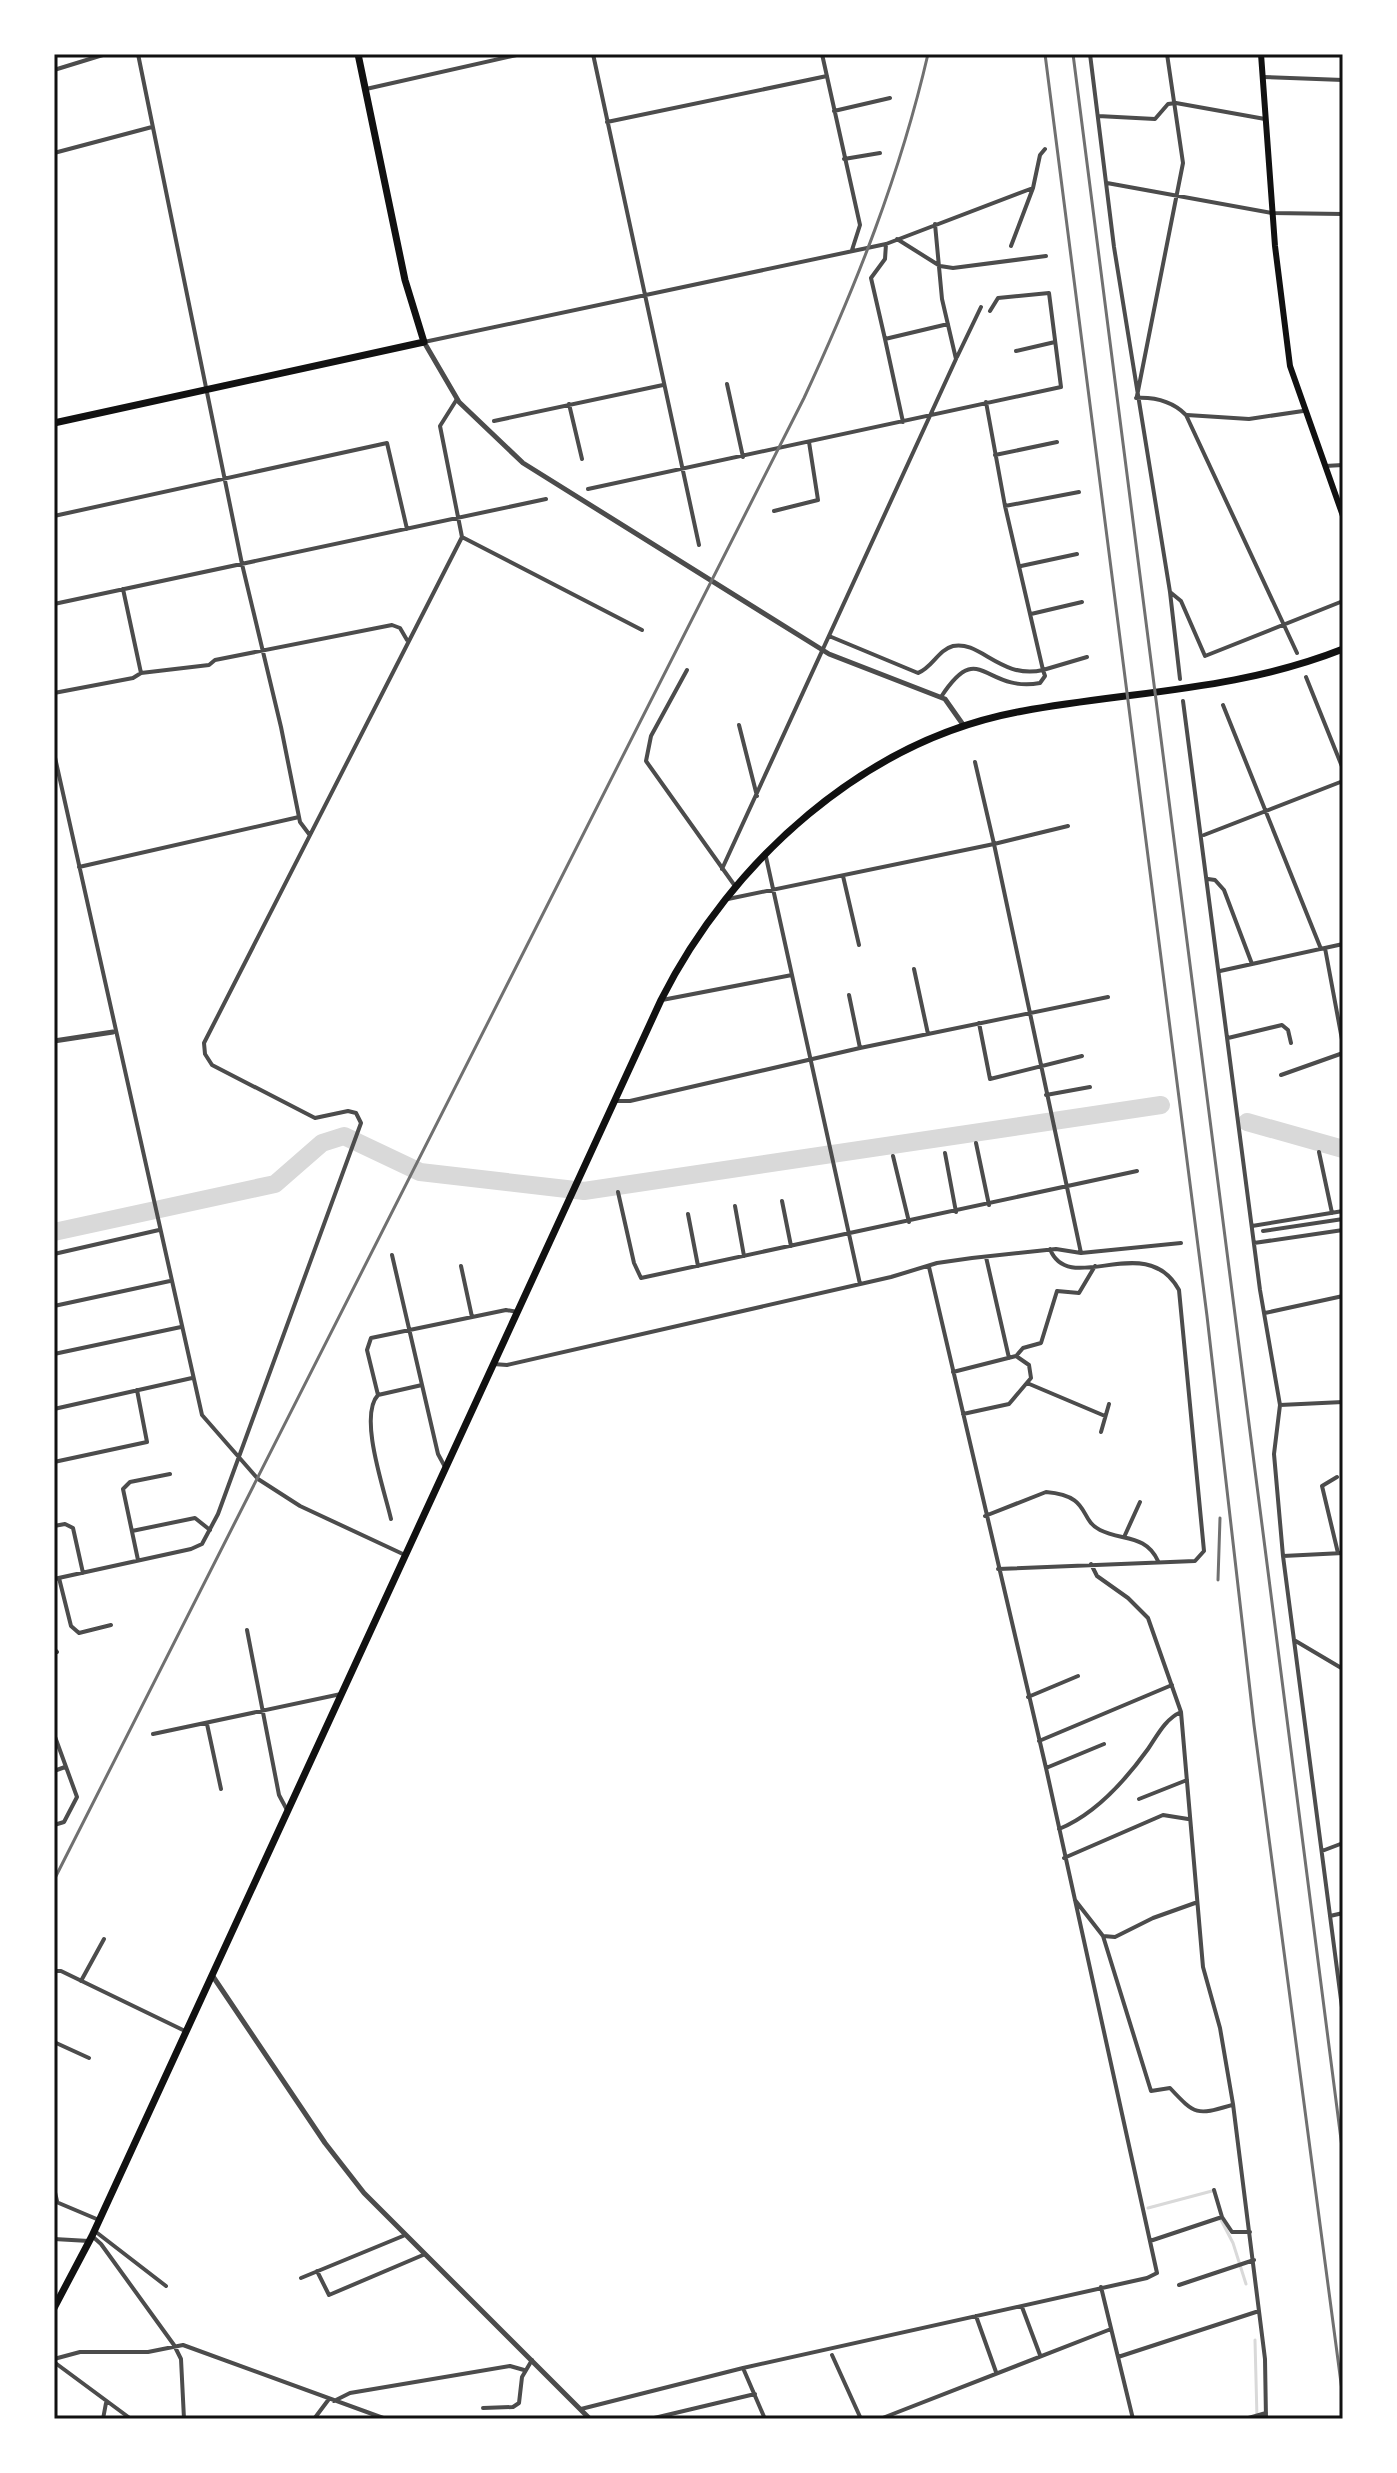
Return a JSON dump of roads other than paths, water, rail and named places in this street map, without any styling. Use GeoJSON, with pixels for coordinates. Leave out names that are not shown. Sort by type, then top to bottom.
{"type":"FeatureCollection","features":[{"type":"Feature","properties":{"kind":"main road"},"geometry":{"type":"LineString","coordinates":[[54,423],[424,342],[405,280],[358,54]]}},
{"type":"Feature","properties":{"kind":"main road"},"geometry":{"type":"LineString","coordinates":[[1261,54],[1283,325],[1303,411],[1343,516]]}},
{"type":"Feature","properties":{"kind":"main road"},"geometry":{"type":"LineString","coordinates":[[54,2308],[92,2236],[661,1000],[696,937],[724,899],[765,854],[818,807],[887,760],[964,726],[1020,711],[1269,675],[1343,649]]}},
{"type":"Feature","properties":{"kind":"street"},"geometry":{"type":"LineString","coordinates":[[54,70],[106,54]]}},
{"type":"Feature","properties":{"kind":"street"},"geometry":{"type":"LineString","coordinates":[[138,54],[209,390],[242,564],[299,817],[309,834]]}},
{"type":"Feature","properties":{"kind":"street"},"geometry":{"type":"LineString","coordinates":[[366,89],[521,54]]}},
{"type":"Feature","properties":{"kind":"street"},"geometry":{"type":"LineString","coordinates":[[593,54],[699,545]]}},
{"type":"Feature","properties":{"kind":"street"},"geometry":{"type":"LineString","coordinates":[[822,54],[860,225],[851,251]]}},
{"type":"Feature","properties":{"kind":"street"},"geometry":{"type":"LineString","coordinates":[[1090,54],[1113,247],[1170,592],[1180,679]]}},
{"type":"Feature","properties":{"kind":"street"},"geometry":{"type":"LineString","coordinates":[[1136,398],[1142,388],[1183,163],[1167,54]]}},
{"type":"Feature","properties":{"kind":"street"},"geometry":{"type":"LineString","coordinates":[[607,122],[827,76]]}},
{"type":"Feature","properties":{"kind":"street"},"geometry":{"type":"LineString","coordinates":[[1262,77],[1343,80]]}},
{"type":"Feature","properties":{"kind":"street"},"geometry":{"type":"LineString","coordinates":[[834,111],[890,98]]}},
{"type":"Feature","properties":{"kind":"street"},"geometry":{"type":"LineString","coordinates":[[1098,116],[1155,119],[1168,104],[1176,103],[1265,119]]}},
{"type":"Feature","properties":{"kind":"street"},"geometry":{"type":"LineString","coordinates":[[54,153],[153,127]]}},
{"type":"Feature","properties":{"kind":"street"},"geometry":{"type":"LineString","coordinates":[[1011,246],[1031,203],[1040,155],[1045,149]]}},
{"type":"Feature","properties":{"kind":"street"},"geometry":{"type":"LineString","coordinates":[[844,159],[880,153]]}},
{"type":"Feature","properties":{"kind":"street"},"geometry":{"type":"LineString","coordinates":[[1107,183],[1272,213],[1343,214]]}},
{"type":"Feature","properties":{"kind":"street"},"geometry":{"type":"LineString","coordinates":[[964,726],[951,703],[941,697],[829,654],[523,463],[458,400],[424,342],[886,244],[1033,188]]}},
{"type":"Feature","properties":{"kind":"street"},"geometry":{"type":"LineString","coordinates":[[935,224],[948,324],[956,359]]}},
{"type":"Feature","properties":{"kind":"street"},"geometry":{"type":"LineString","coordinates":[[897,239],[940,266],[953,268],[1046,256]]}},
{"type":"Feature","properties":{"kind":"street"},"geometry":{"type":"LineString","coordinates":[[886,244],[885,259],[871,278],[903,422]]}},
{"type":"Feature","properties":{"kind":"street"},"geometry":{"type":"LineString","coordinates":[[588,489],[1061,387],[1049,293],[998,298],[990,311]]}},
{"type":"Feature","properties":{"kind":"street"},"geometry":{"type":"LineString","coordinates":[[722,869],[981,307]]}},
{"type":"Feature","properties":{"kind":"street"},"geometry":{"type":"LineString","coordinates":[[885,339],[948,324]]}},
{"type":"Feature","properties":{"kind":"street"},"geometry":{"type":"LineString","coordinates":[[1016,351],[1055,342]]}},
{"type":"Feature","properties":{"kind":"street"},"geometry":{"type":"LineString","coordinates":[[727,384],[743,457]]}},
{"type":"Feature","properties":{"kind":"street"},"geometry":{"type":"LineString","coordinates":[[494,421],[663,385]]}},
{"type":"Feature","properties":{"kind":"street"},"geometry":{"type":"LineString","coordinates":[[1136,398],[1151,397],[1170,403],[1186,415],[1297,653]]}},
{"type":"Feature","properties":{"kind":"street"},"geometry":{"type":"LineString","coordinates":[[111,1625],[79,1633],[71,1626],[57,1578],[198,1546],[210,1530],[361,1127],[359,1116],[348,1111],[315,1118],[212,1065],[204,1049],[207,1036],[462,537],[440,426],[444,414],[458,400]]}},
{"type":"Feature","properties":{"kind":"street"},"geometry":{"type":"LineString","coordinates":[[941,697],[955,674],[964,669],[974,668],[1017,685],[1040,683],[1045,676],[1005,506],[986,402]]}},
{"type":"Feature","properties":{"kind":"street"},"geometry":{"type":"LineString","coordinates":[[569,404],[582,459]]}},
{"type":"Feature","properties":{"kind":"street"},"geometry":{"type":"LineString","coordinates":[[1186,415],[1193,413],[1249,419],[1303,411]]}},
{"type":"Feature","properties":{"kind":"street"},"geometry":{"type":"LineString","coordinates":[[774,511],[818,500],[809,442]]}},
{"type":"Feature","properties":{"kind":"street"},"geometry":{"type":"LineString","coordinates":[[995,455],[1057,442]]}},
{"type":"Feature","properties":{"kind":"street"},"geometry":{"type":"LineString","coordinates":[[54,516],[387,443],[407,529]]}},
{"type":"Feature","properties":{"kind":"street"},"geometry":{"type":"LineString","coordinates":[[1323,466],[1343,465]]}},
{"type":"Feature","properties":{"kind":"street"},"geometry":{"type":"LineString","coordinates":[[1005,506],[1079,492]]}},
{"type":"Feature","properties":{"kind":"street"},"geometry":{"type":"LineString","coordinates":[[54,604],[546,499]]}},
{"type":"Feature","properties":{"kind":"street"},"geometry":{"type":"LineString","coordinates":[[462,537],[642,630]]}},
{"type":"Feature","properties":{"kind":"street"},"geometry":{"type":"LineString","coordinates":[[1020,566],[1077,554]]}},
{"type":"Feature","properties":{"kind":"street"},"geometry":{"type":"LineString","coordinates":[[123,589],[141,673]]}},
{"type":"Feature","properties":{"kind":"street"},"geometry":{"type":"LineString","coordinates":[[1170,592],[1181,601],[1205,656],[1343,601]]}},
{"type":"Feature","properties":{"kind":"street"},"geometry":{"type":"LineString","coordinates":[[1031,614],[1082,602]]}},
{"type":"Feature","properties":{"kind":"street"},"geometry":{"type":"LineString","coordinates":[[54,693],[133,678],[141,673],[209,665],[215,660],[392,625],[400,628],[407,640]]}},
{"type":"Feature","properties":{"kind":"street"},"geometry":{"type":"LineString","coordinates":[[829,636],[918,673],[944,650],[956,645],[970,648],[1021,673],[1087,657]]}},
{"type":"Feature","properties":{"kind":"street"},"geometry":{"type":"LineString","coordinates":[[687,670],[651,736],[646,761],[735,886]]}},
{"type":"Feature","properties":{"kind":"street"},"geometry":{"type":"LineString","coordinates":[[1306,677],[1343,769]]}},
{"type":"Feature","properties":{"kind":"street"},"geometry":{"type":"LineString","coordinates":[[1183,701],[1203,835],[1254,1243],[1280,1405],[1274,1454],[1283,1556],[1343,2014]]}},
{"type":"Feature","properties":{"kind":"street"},"geometry":{"type":"LineString","coordinates":[[1223,705],[1323,948],[1343,1045]]}},
{"type":"Feature","properties":{"kind":"street"},"geometry":{"type":"LineString","coordinates":[[739,725],[757,796]]}},
{"type":"Feature","properties":{"kind":"street"},"geometry":{"type":"LineString","coordinates":[[54,753],[115,1021],[113,1032],[119,1042],[203,1418],[258,1479],[300,1506],[405,1555]]}},
{"type":"Feature","properties":{"kind":"street"},"geometry":{"type":"LineString","coordinates":[[975,762],[1081,1253]]}},
{"type":"Feature","properties":{"kind":"street"},"geometry":{"type":"LineString","coordinates":[[1203,835],[1343,781]]}},
{"type":"Feature","properties":{"kind":"street"},"geometry":{"type":"LineString","coordinates":[[79,867],[299,817]]}},
{"type":"Feature","properties":{"kind":"street"},"geometry":{"type":"LineString","coordinates":[[724,899],[775,891],[1068,826]]}},
{"type":"Feature","properties":{"kind":"street"},"geometry":{"type":"LineString","coordinates":[[765,854],[860,1284]]}},
{"type":"Feature","properties":{"kind":"street"},"geometry":{"type":"LineString","coordinates":[[843,876],[859,945]]}},
{"type":"Feature","properties":{"kind":"street"},"geometry":{"type":"LineString","coordinates":[[1208,879],[1215,880],[1224,890],[1252,964]]}},
{"type":"Feature","properties":{"kind":"street"},"geometry":{"type":"LineString","coordinates":[[1219,971],[1343,944]]}},
{"type":"Feature","properties":{"kind":"street"},"geometry":{"type":"LineString","coordinates":[[914,969],[928,1034]]}},
{"type":"Feature","properties":{"kind":"street"},"geometry":{"type":"LineString","coordinates":[[661,1000],[670,1001],[792,975]]}},
{"type":"Feature","properties":{"kind":"street"},"geometry":{"type":"LineString","coordinates":[[849,995],[860,1048]]}},
{"type":"Feature","properties":{"kind":"street"},"geometry":{"type":"LineString","coordinates":[[615,1101],[630,1101],[860,1048],[1108,997]]}},
{"type":"Feature","properties":{"kind":"street"},"geometry":{"type":"LineString","coordinates":[[979,1023],[990,1079],[1082,1056]]}},
{"type":"Feature","properties":{"kind":"street"},"geometry":{"type":"LineString","coordinates":[[1228,1038],[1282,1025],[1288,1030],[1291,1043]]}},
{"type":"Feature","properties":{"kind":"street"},"geometry":{"type":"LineString","coordinates":[[54,1041],[113,1032]]}},
{"type":"Feature","properties":{"kind":"street"},"geometry":{"type":"LineString","coordinates":[[1281,1075],[1343,1053]]}},
{"type":"Feature","properties":{"kind":"street"},"geometry":{"type":"LineString","coordinates":[[1046,1095],[1090,1087]]}},
{"type":"Feature","properties":{"kind":"street"},"geometry":{"type":"LineString","coordinates":[[976,1143],[989,1205]]}},
{"type":"Feature","properties":{"kind":"street"},"geometry":{"type":"LineString","coordinates":[[1319,1152],[1332,1213]]}},
{"type":"Feature","properties":{"kind":"street"},"geometry":{"type":"LineString","coordinates":[[945,1153],[956,1212]]}},
{"type":"Feature","properties":{"kind":"street"},"geometry":{"type":"LineString","coordinates":[[893,1156],[909,1222]]}},
{"type":"Feature","properties":{"kind":"street"},"geometry":{"type":"LineString","coordinates":[[618,1192],[639,1276],[909,1222],[1137,1171]]}},
{"type":"Feature","properties":{"kind":"street"},"geometry":{"type":"LineString","coordinates":[[782,1201],[791,1246]]}},
{"type":"Feature","properties":{"kind":"street"},"geometry":{"type":"LineString","coordinates":[[735,1206],[744,1256]]}},
{"type":"Feature","properties":{"kind":"street"},"geometry":{"type":"LineString","coordinates":[[1252,1226],[1343,1211]]}},
{"type":"Feature","properties":{"kind":"street"},"geometry":{"type":"LineString","coordinates":[[688,1214],[698,1266]]}},
{"type":"Feature","properties":{"kind":"street"},"geometry":{"type":"LineString","coordinates":[[1263,1231],[1343,1219]]}},
{"type":"Feature","properties":{"kind":"street"},"geometry":{"type":"LineString","coordinates":[[54,1254],[159,1230]]}},
{"type":"Feature","properties":{"kind":"street"},"geometry":{"type":"LineString","coordinates":[[1254,1243],[1343,1230]]}},
{"type":"Feature","properties":{"kind":"street"},"geometry":{"type":"LineString","coordinates":[[493,1364],[507,1365],[929,1267],[1050,1249],[1081,1253],[1181,1243]]}},
{"type":"Feature","properties":{"kind":"street"},"geometry":{"type":"LineString","coordinates":[[998,1569],[1198,1561],[1204,1551],[1181,1297],[1175,1282],[1158,1267],[1139,1263],[1060,1267],[1050,1249]]}},
{"type":"Feature","properties":{"kind":"street"},"geometry":{"type":"LineString","coordinates":[[392,1255],[438,1454],[445,1467]]}},
{"type":"Feature","properties":{"kind":"street"},"geometry":{"type":"LineString","coordinates":[[986,1257],[1009,1358]]}},
{"type":"Feature","properties":{"kind":"street"},"geometry":{"type":"LineString","coordinates":[[461,1266],[472,1317]]}},
{"type":"Feature","properties":{"kind":"street"},"geometry":{"type":"LineString","coordinates":[[953,1372],[1016,1356],[1023,1348],[1041,1343],[1057,1291],[1079,1293],[1095,1266]]}},
{"type":"Feature","properties":{"kind":"street"},"geometry":{"type":"LineString","coordinates":[[581,2409],[743,2368],[1154,2276],[1150,2241],[1063,1858],[1046,1768],[929,1267]]}},
{"type":"Feature","properties":{"kind":"street"},"geometry":{"type":"LineString","coordinates":[[54,1306],[170,1281]]}},
{"type":"Feature","properties":{"kind":"street"},"geometry":{"type":"LineString","coordinates":[[1265,1313],[1343,1296]]}},
{"type":"Feature","properties":{"kind":"street"},"geometry":{"type":"LineString","coordinates":[[378,1395],[367,1350],[368,1341],[374,1336],[506,1310],[518,1312]]}},
{"type":"Feature","properties":{"kind":"street"},"geometry":{"type":"LineString","coordinates":[[54,1354],[181,1327]]}},
{"type":"Feature","properties":{"kind":"street"},"geometry":{"type":"LineString","coordinates":[[963,1414],[1004,1406],[1027,1383],[1031,1378],[1029,1365],[1016,1356]]}},
{"type":"Feature","properties":{"kind":"street"},"geometry":{"type":"LineString","coordinates":[[54,1409],[192,1378]]}},
{"type":"Feature","properties":{"kind":"street"},"geometry":{"type":"LineString","coordinates":[[1027,1383],[1105,1416]]}},
{"type":"Feature","properties":{"kind":"street"},"geometry":{"type":"LineString","coordinates":[[391,1519],[371,1434],[370,1407],[378,1395],[422,1385]]}},
{"type":"Feature","properties":{"kind":"street"},"geometry":{"type":"LineString","coordinates":[[54,1462],[147,1442],[137,1390]]}},
{"type":"Feature","properties":{"kind":"street"},"geometry":{"type":"LineString","coordinates":[[1280,1405],[1343,1402]]}},
{"type":"Feature","properties":{"kind":"street"},"geometry":{"type":"LineString","coordinates":[[1101,1432],[1109,1404]]}},
{"type":"Feature","properties":{"kind":"street"},"geometry":{"type":"LineString","coordinates":[[138,1560],[123,1489],[130,1482],[170,1474]]}},
{"type":"Feature","properties":{"kind":"street"},"geometry":{"type":"LineString","coordinates":[[1283,1556],[1341,1553],[1322,1486],[1337,1477]]}},
{"type":"Feature","properties":{"kind":"street"},"geometry":{"type":"LineString","coordinates":[[985,1516],[1046,1492],[1055,1493],[1078,1502],[1097,1528],[1125,1535],[1150,1548],[1158,1561]]}},
{"type":"Feature","properties":{"kind":"street"},"geometry":{"type":"LineString","coordinates":[[1125,1535],[1140,1502]]}},
{"type":"Feature","properties":{"kind":"street"},"geometry":{"type":"LineString","coordinates":[[132,1531],[195,1518],[210,1530]]}},
{"type":"Feature","properties":{"kind":"street"},"geometry":{"type":"LineString","coordinates":[[54,1526],[65,1524],[73,1528],[83,1573]]}},
{"type":"Feature","properties":{"kind":"street"},"geometry":{"type":"LineString","coordinates":[[1091,1564],[1097,1576],[1135,1604],[1148,1618],[1181,1712],[1195,1903],[1203,1967],[1220,2028],[1233,2104],[1259,2311],[1266,2416],[1245,2419]]}},
{"type":"Feature","properties":{"kind":"street"},"geometry":{"type":"LineString","coordinates":[[247,1630],[279,1795],[287,1810]]}},
{"type":"Feature","properties":{"kind":"street"},"geometry":{"type":"LineString","coordinates":[[1294,1640],[1343,1669]]}},
{"type":"Feature","properties":{"kind":"street"},"geometry":{"type":"LineString","coordinates":[[1028,1697],[1078,1676]]}},
{"type":"Feature","properties":{"kind":"street"},"geometry":{"type":"LineString","coordinates":[[1039,1741],[1172,1685]]}},
{"type":"Feature","properties":{"kind":"street"},"geometry":{"type":"LineString","coordinates":[[153,1734],[341,1694]]}},
{"type":"Feature","properties":{"kind":"street"},"geometry":{"type":"LineString","coordinates":[[1059,1829],[1085,1815],[1116,1787],[1166,1723],[1181,1712]]}},
{"type":"Feature","properties":{"kind":"street"},"geometry":{"type":"LineString","coordinates":[[207,1724],[221,1789]]}},
{"type":"Feature","properties":{"kind":"street"},"geometry":{"type":"LineString","coordinates":[[54,1734],[65,1767],[77,1788],[77,1797],[64,1822],[54,1825]]}},
{"type":"Feature","properties":{"kind":"street"},"geometry":{"type":"LineString","coordinates":[[1046,1768],[1104,1744]]}},
{"type":"Feature","properties":{"kind":"street"},"geometry":{"type":"LineString","coordinates":[[54,1771],[65,1767]]}},
{"type":"Feature","properties":{"kind":"street"},"geometry":{"type":"LineString","coordinates":[[1139,1799],[1187,1780]]}},
{"type":"Feature","properties":{"kind":"street"},"geometry":{"type":"LineString","coordinates":[[1063,1858],[1163,1815],[1188,1819]]}},
{"type":"Feature","properties":{"kind":"street"},"geometry":{"type":"LineString","coordinates":[[1322,1851],[1343,1843]]}},
{"type":"Feature","properties":{"kind":"street"},"geometry":{"type":"LineString","coordinates":[[1074,1898],[1103,1936],[1151,2091],[1170,2088],[1191,2110],[1199,2113],[1233,2104]]}},
{"type":"Feature","properties":{"kind":"street"},"geometry":{"type":"LineString","coordinates":[[1103,1936],[1115,1937],[1153,1918],[1195,1903]]}},
{"type":"Feature","properties":{"kind":"street"},"geometry":{"type":"LineString","coordinates":[[1329,1916],[1343,1913]]}},
{"type":"Feature","properties":{"kind":"street"},"geometry":{"type":"LineString","coordinates":[[81,1981],[104,1939]]}},
{"type":"Feature","properties":{"kind":"street"},"geometry":{"type":"LineString","coordinates":[[54,1971],[186,2032]]}},
{"type":"Feature","properties":{"kind":"street"},"geometry":{"type":"LineString","coordinates":[[212,1975],[325,2143],[403,2236],[590,2419]]}},
{"type":"Feature","properties":{"kind":"street"},"geometry":{"type":"LineString","coordinates":[[54,2042],[89,2058]]}},
{"type":"Feature","properties":{"kind":"street"},"geometry":{"type":"LineString","coordinates":[[54,2188],[56,2201],[99,2220]]}},
{"type":"Feature","properties":{"kind":"street"},"geometry":{"type":"LineString","coordinates":[[1214,2190],[1222,2217],[1232,2232],[1250,2232]]}},
{"type":"Feature","properties":{"kind":"street"},"geometry":{"type":"LineString","coordinates":[[1150,2241],[1222,2217]]}},
{"type":"Feature","properties":{"kind":"street"},"geometry":{"type":"LineString","coordinates":[[92,2236],[174,2345],[181,2359],[184,2419]]}},
{"type":"Feature","properties":{"kind":"street"},"geometry":{"type":"LineString","coordinates":[[54,2239],[92,2236],[166,2286]]}},
{"type":"Feature","properties":{"kind":"street"},"geometry":{"type":"LineString","coordinates":[[301,2278],[403,2236]]}},
{"type":"Feature","properties":{"kind":"street"},"geometry":{"type":"LineString","coordinates":[[317,2271],[329,2295],[423,2255]]}},
{"type":"Feature","properties":{"kind":"street"},"geometry":{"type":"LineString","coordinates":[[1179,2285],[1254,2260]]}},
{"type":"Feature","properties":{"kind":"street"},"geometry":{"type":"LineString","coordinates":[[1101,2287],[1133,2419]]}},
{"type":"Feature","properties":{"kind":"street"},"geometry":{"type":"LineString","coordinates":[[1022,2307],[1040,2355]]}},
{"type":"Feature","properties":{"kind":"street"},"geometry":{"type":"LineString","coordinates":[[1118,2357],[1259,2311]]}},
{"type":"Feature","properties":{"kind":"street"},"geometry":{"type":"LineString","coordinates":[[976,2316],[996,2372]]}},
{"type":"Feature","properties":{"kind":"street"},"geometry":{"type":"LineString","coordinates":[[880,2419],[1111,2329]]}},
{"type":"Feature","properties":{"kind":"street"},"geometry":{"type":"LineString","coordinates":[[54,2360],[80,2352],[148,2352],[174,2345],[202,2350],[386,2419]]}},
{"type":"Feature","properties":{"kind":"street"},"geometry":{"type":"LineString","coordinates":[[832,2355],[861,2419]]}},
{"type":"Feature","properties":{"kind":"street"},"geometry":{"type":"LineString","coordinates":[[54,2360],[106,2403],[131,2419]]}},
{"type":"Feature","properties":{"kind":"street"},"geometry":{"type":"LineString","coordinates":[[483,2408],[513,2407],[519,2403],[524,2370],[532,2360]]}},
{"type":"Feature","properties":{"kind":"street"},"geometry":{"type":"LineString","coordinates":[[314,2419],[332,2400],[350,2393],[510,2366],[524,2370]]}},
{"type":"Feature","properties":{"kind":"street"},"geometry":{"type":"LineString","coordinates":[[743,2368],[765,2419]]}},
{"type":"Feature","properties":{"kind":"street"},"geometry":{"type":"LineString","coordinates":[[650,2419],[755,2394]]}},
{"type":"Feature","properties":{"kind":"street"},"geometry":{"type":"LineString","coordinates":[[103,2419],[106,2403]]}},
{"type":"Feature","properties":{"kind":"waterway"},"geometry":{"type":"LineString","coordinates":[[54,1232],[275,1184],[322,1143],[344,1136],[420,1172],[584,1191],[1161,1105]]}},
{"type":"Feature","properties":{"kind":"waterway"},"geometry":{"type":"LineString","coordinates":[[1247,1122],[1343,1149]]}},
{"type":"Feature","properties":{"kind":"waterway"},"geometry":{"type":"LineString","coordinates":[[1148,2208],[1212,2191]]}},
{"type":"Feature","properties":{"kind":"waterway"},"geometry":{"type":"LineString","coordinates":[[1220,2218],[1233,2243],[1246,2284]]}},
{"type":"Feature","properties":{"kind":"waterway"},"geometry":{"type":"LineString","coordinates":[[1255,2340],[1257,2419]]}},
{"type":"Feature","properties":{"kind":"railway"},"geometry":{"type":"LineString","coordinates":[[54,1880],[804,398],[875,229],[904,143],[928,54]]}},
{"type":"Feature","properties":{"kind":"railway"},"geometry":{"type":"LineString","coordinates":[[1045,54],[1207,1316],[1254,1725],[1343,2398]]}},
{"type":"Feature","properties":{"kind":"railway"},"geometry":{"type":"LineString","coordinates":[[1073,54],[1343,2155]]}},
{"type":"Feature","properties":{"kind":"railway"},"geometry":{"type":"LineString","coordinates":[[1218,1580],[1220,1518]]}}]}
